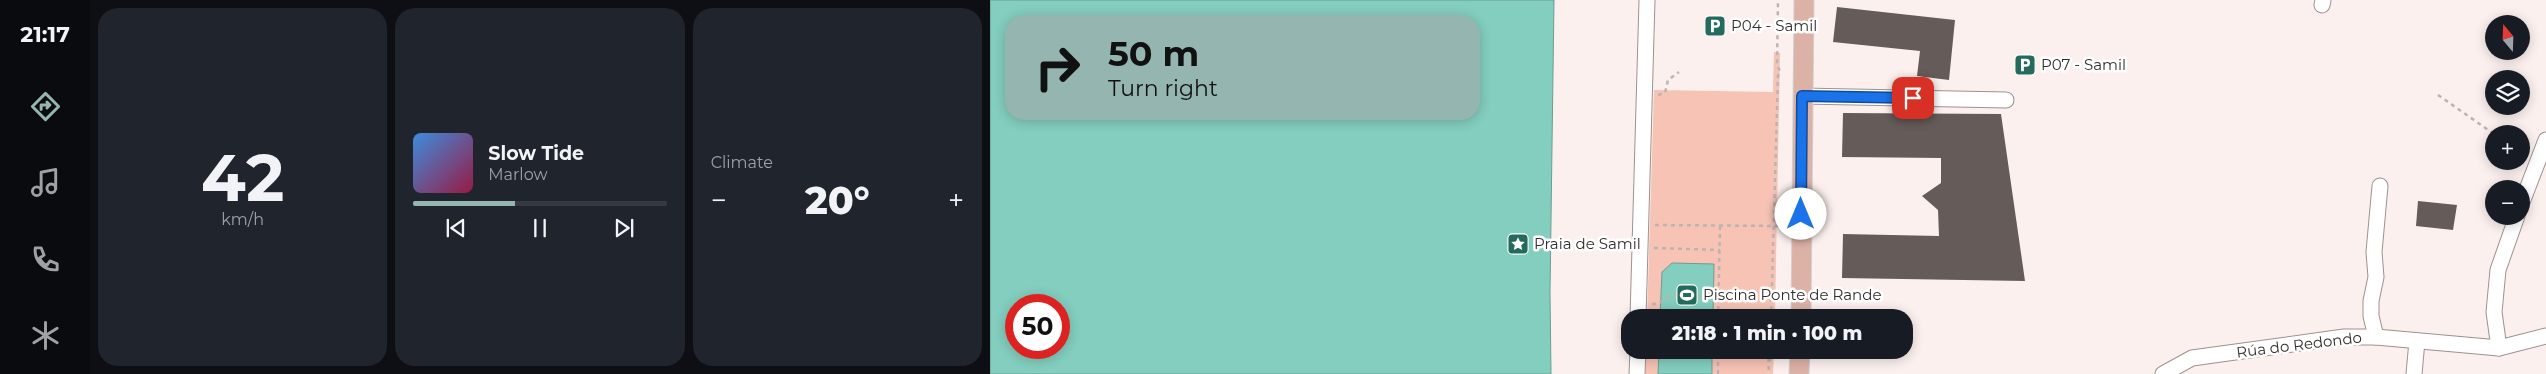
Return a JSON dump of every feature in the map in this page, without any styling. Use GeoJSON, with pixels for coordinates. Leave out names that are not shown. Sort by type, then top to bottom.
{"type":"FeatureCollection","features":[{"type":"Feature","properties":{"kind":"main road"},"geometry":{"type":"LineString","coordinates":[[1801,309],[1804,0]]}},
{"type":"Feature","properties":{"kind":"main road"},"geometry":{"type":"LineString","coordinates":[[1799,374],[1800,359]]}},
{"type":"Feature","properties":{"kind":"street"},"geometry":{"type":"LineString","coordinates":[[1638,309],[1648,0]]}},
{"type":"Feature","properties":{"kind":"street"},"geometry":{"type":"LineString","coordinates":[[1802,96],[2006,100]]}},
{"type":"Feature","properties":{"kind":"street"},"geometry":{"type":"LineString","coordinates":[[2530,181],[2546,140]]}},
{"type":"Feature","properties":{"kind":"street"},"geometry":{"type":"LineString","coordinates":[[2376,337],[2370,301],[2376,277],[2374,252],[2380,186]]}},
{"type":"Feature","properties":{"kind":"street"},"geometry":{"type":"LineString","coordinates":[[2499,348],[2494,312],[2498,270],[2514,225]]}},
{"type":"Feature","properties":{"kind":"street","name":"Rúa do Redondo"},"geometry":{"type":"LineString","coordinates":[[2163,374],[2182,369],[2198,357],[2344,337],[2376,337],[2499,348],[2546,336]]}},
{"type":"Feature","properties":{"kind":"street"},"geometry":{"type":"LineString","coordinates":[[2414,374],[2417,341]]}},
{"type":"Feature","properties":{"kind":"street"},"geometry":{"type":"LineString","coordinates":[[1637,374],[1638,359]]}},
{"type":"Feature","properties":{"kind":"path"},"geometry":{"type":"LineString","coordinates":[[1771,309],[1778,76],[1780,72],[1777,65],[1778,0]]}},
{"type":"Feature","properties":{"kind":"path"},"geometry":{"type":"LineString","coordinates":[[1778,19],[1783,20]]}},
{"type":"Feature","properties":{"kind":"path"},"geometry":{"type":"LineString","coordinates":[[1645,96],[1665,93],[1668,80],[1679,72]]}},
{"type":"Feature","properties":{"kind":"path"},"geometry":{"type":"LineString","coordinates":[[2438,95],[2485,128]]}},
{"type":"Feature","properties":{"kind":"path"},"geometry":{"type":"LineString","coordinates":[[1776,132],[1781,132]]}},
{"type":"Feature","properties":{"kind":"path"},"geometry":{"type":"LineString","coordinates":[[1641,225],[1780,226]]}},
{"type":"Feature","properties":{"kind":"path"},"geometry":{"type":"LineString","coordinates":[[1718,309],[1720,226]]}},
{"type":"Feature","properties":{"kind":"path"},"geometry":{"type":"LineString","coordinates":[[1640,248],[1720,250]]}},
{"type":"Feature","properties":{"kind":"path"},"geometry":{"type":"LineString","coordinates":[[1657,304],[1672,295],[1707,297],[1719,286]]}},
{"type":"Feature","properties":{"kind":"path"},"geometry":{"type":"LineString","coordinates":[[1718,359],[1718,374]]}},
{"type":"Feature","properties":{"kind":"path"},"geometry":{"type":"LineString","coordinates":[[1769,374],[1770,361]]}},
{"type":"Feature","properties":{"kind":"shaded area"},"geometry":{"type":"Polygon","coordinates":[[[990,0],[1554,0],[1550,293],[1551,374],[990,374],[990,0]]]}},
{"type":"Feature","properties":{"kind":"shaded area"},"geometry":{"type":"Polygon","coordinates":[[[1774,52],[1780,53],[1775,309],[1647,309],[1654,90],[1773,92],[1774,52]]]}},
{"type":"Feature","properties":{"kind":"shaded area","name":"Piscina Ponte de Rande"},"geometry":{"type":"Polygon","coordinates":[[[1672,263],[1714,264],[1713,309],[1660,309],[1662,272],[1672,263]]]}},
{"type":"Feature","properties":{"kind":"shaded area"},"geometry":{"type":"Polygon","coordinates":[[[1646,359],[1774,359],[1773,374],[1645,374],[1646,359]]]}},
{"type":"Feature","properties":{"kind":"shaded area"},"geometry":{"type":"Polygon","coordinates":[[[1659,359],[1712,359],[1712,374],[1658,374],[1659,359]]]}},
{"type":"Feature","properties":{"kind":"building"},"geometry":{"type":"Polygon","coordinates":[[[1837,7],[1955,20],[1949,80],[1917,76],[1920,51],[1833,42],[1837,7]]]}},
{"type":"Feature","properties":{"kind":"building"},"geometry":{"type":"Polygon","coordinates":[[[1843,113],[2001,114],[2025,281],[1842,278],[1843,234],[1939,236],[1938,210],[1922,196],[1941,183],[1941,158],[1842,157],[1843,113]]]}},
{"type":"Feature","properties":{"kind":"building"},"geometry":{"type":"Polygon","coordinates":[[[2418,201],[2457,205],[2453,230],[2416,226],[2418,201]]]}},
{"type":"Feature","properties":{"kind":"place","name":"P04 - Samil"},"geometry":{"type":"Point","coordinates":[1715,26]}},
{"type":"Feature","properties":{"kind":"place","name":"P07 - Samil"},"geometry":{"type":"Point","coordinates":[2025,65]}},
{"type":"Feature","properties":{"kind":"place","name":"Praia de Samil"},"geometry":{"type":"Point","coordinates":[1518,244]}},
{"type":"Feature","properties":{"kind":"place","name":"Piscina Ponte de Rande"},"geometry":{"type":"Point","coordinates":[1687,295]}},
{"type":"Feature","properties":{"kind":"route"},"geometry":{"type":"LineString","coordinates":[[1801,214],[1802,96],[1913,98]]}}]}
